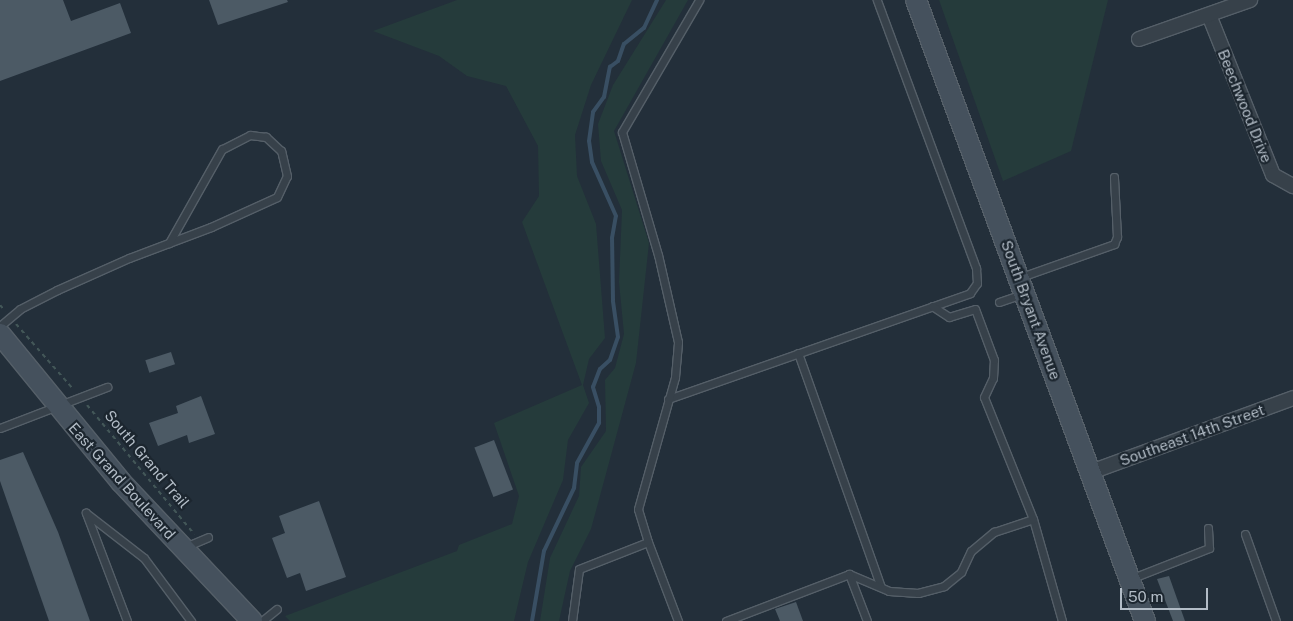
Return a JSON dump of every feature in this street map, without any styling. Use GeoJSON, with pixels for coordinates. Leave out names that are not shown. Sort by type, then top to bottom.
{"type":"FeatureCollection","features":[{"type":"Feature","properties":{"kind":"street","name":"South Bryant Avenue"},"geometry":{"type":"LineString","coordinates":[[916,0],[1146,621]]}},
{"type":"Feature","properties":{"kind":"street"},"geometry":{"type":"LineString","coordinates":[[1139,39],[1250,0]]}},
{"type":"Feature","properties":{"kind":"street","name":"Beechwood Drive"},"geometry":{"type":"LineString","coordinates":[[1209,15],[1273,175],[1293,186]]}},
{"type":"Feature","properties":{"kind":"street","name":"East Grand Boulevard"},"geometry":{"type":"LineString","coordinates":[[0,334],[56,406],[191,545],[252,620]]}},
{"type":"Feature","properties":{"kind":"street","name":"Southeast 14th Street"},"geometry":{"type":"LineString","coordinates":[[1091,472],[1293,398]]}},
{"type":"Feature","properties":{"kind":"lane"},"geometry":{"type":"LineString","coordinates":[[678,621],[648,542],[638,509],[675,377],[678,342],[658,255],[622,132],[698,0]]}},
{"type":"Feature","properties":{"kind":"lane"},"geometry":{"type":"LineString","coordinates":[[668,399],[970,293],[977,283],[976,268],[877,0]]}},
{"type":"Feature","properties":{"kind":"lane"},"geometry":{"type":"LineString","coordinates":[[0,326],[20,309],[57,290],[169,243],[277,197],[287,176],[281,151],[266,137],[250,135],[222,149],[169,243]]}},
{"type":"Feature","properties":{"kind":"lane"},"geometry":{"type":"LineString","coordinates":[[999,302],[1021,285],[1114,244],[1117,237],[1114,177]]}},
{"type":"Feature","properties":{"kind":"lane"},"geometry":{"type":"LineString","coordinates":[[932,306],[949,317],[975,309],[994,360],[993,378],[984,397],[1033,519],[1062,621]]}},
{"type":"Feature","properties":{"kind":"lane"},"geometry":{"type":"LineString","coordinates":[[798,353],[881,587]]}},
{"type":"Feature","properties":{"kind":"lane"},"geometry":{"type":"LineString","coordinates":[[0,428],[79,396],[107,387]]}},
{"type":"Feature","properties":{"kind":"lane"},"geometry":{"type":"LineString","coordinates":[[127,621],[86,513],[144,558],[191,621]]}},
{"type":"Feature","properties":{"kind":"lane"},"geometry":{"type":"LineString","coordinates":[[726,621],[849,574],[881,587],[918,594],[944,586],[961,572],[971,551],[994,532],[1033,519]]}},
{"type":"Feature","properties":{"kind":"lane"},"geometry":{"type":"LineString","coordinates":[[1130,579],[1209,548],[1208,528]]}},
{"type":"Feature","properties":{"kind":"lane"},"geometry":{"type":"LineString","coordinates":[[1245,534],[1276,621]]}},
{"type":"Feature","properties":{"kind":"lane"},"geometry":{"type":"LineString","coordinates":[[191,545],[208,537]]}},
{"type":"Feature","properties":{"kind":"lane"},"geometry":{"type":"LineString","coordinates":[[572,621],[579,569],[648,542]]}},
{"type":"Feature","properties":{"kind":"lane"},"geometry":{"type":"LineString","coordinates":[[849,574],[867,621]]}},
{"type":"Feature","properties":{"kind":"lane"},"geometry":{"type":"LineString","coordinates":[[252,620],[277,609]]}},
{"type":"Feature","properties":{"kind":"path","name":"South Grand Trail"},"geometry":{"type":"LineString","coordinates":[[0,305],[79,396],[191,545]]}},
{"type":"Feature","properties":{"kind":"green space"},"geometry":{"type":"Polygon","coordinates":[[[457,0],[632,0],[591,85],[575,135],[577,176],[596,224],[605,338],[589,359],[583,385],[589,403],[568,440],[563,480],[528,562],[514,621],[290,621],[285,616],[457,551],[459,545],[512,524],[519,496],[494,423],[582,385],[522,222],[539,196],[538,146],[506,86],[467,76],[439,56],[373,31],[457,0]]]}},
{"type":"Feature","properties":{"kind":"green space"},"geometry":{"type":"Polygon","coordinates":[[[666,0],[688,0],[614,131],[649,243],[636,363],[591,529],[570,571],[559,621],[540,621],[550,558],[579,496],[581,467],[606,431],[605,380],[615,368],[624,334],[619,282],[622,210],[601,161],[598,124],[613,85],[666,0]]]}},
{"type":"Feature","properties":{"kind":"green space"},"geometry":{"type":"Polygon","coordinates":[[[939,0],[1108,0],[1071,151],[1003,181],[939,0]]]}},
{"type":"Feature","properties":{"kind":"building"},"geometry":{"type":"Polygon","coordinates":[[[0,0],[63,0],[71,21],[120,3],[131,33],[0,81],[0,0]]]}},
{"type":"Feature","properties":{"kind":"building"},"geometry":{"type":"Polygon","coordinates":[[[209,0],[287,0],[288,2],[218,25],[209,0]]]}},
{"type":"Feature","properties":{"kind":"building"},"geometry":{"type":"Polygon","coordinates":[[[171,352],[175,364],[149,373],[145,360],[171,352]]]}},
{"type":"Feature","properties":{"kind":"building"},"geometry":{"type":"Polygon","coordinates":[[[201,396],[215,434],[189,443],[187,435],[158,446],[149,423],[178,413],[176,406],[201,396]]]}},
{"type":"Feature","properties":{"kind":"building"},"geometry":{"type":"Polygon","coordinates":[[[494,440],[513,489],[493,497],[474,448],[494,440]]]}},
{"type":"Feature","properties":{"kind":"building"},"geometry":{"type":"Polygon","coordinates":[[[23,452],[58,532],[90,621],[49,621],[0,481],[0,460],[23,452]]]}},
{"type":"Feature","properties":{"kind":"building"},"geometry":{"type":"Polygon","coordinates":[[[319,501],[346,577],[306,591],[300,573],[287,578],[272,538],[285,533],[279,516],[319,501]]]}},
{"type":"Feature","properties":{"kind":"building"},"geometry":{"type":"Polygon","coordinates":[[[1169,576],[1185,621],[1173,621],[1157,579],[1169,576]]]}},
{"type":"Feature","properties":{"kind":"building"},"geometry":{"type":"Polygon","coordinates":[[[796,602],[803,621],[780,621],[775,609],[796,602]]]}},
{"type":"Feature","properties":{"kind":"waterway"},"geometry":{"type":"LineString","coordinates":[[532,621],[544,551],[574,488],[577,463],[599,423],[599,407],[593,387],[600,369],[610,360],[618,337],[613,300],[612,238],[616,216],[592,162],[589,141],[593,112],[604,97],[610,67],[618,61],[624,44],[644,28],[657,0]]}}]}
